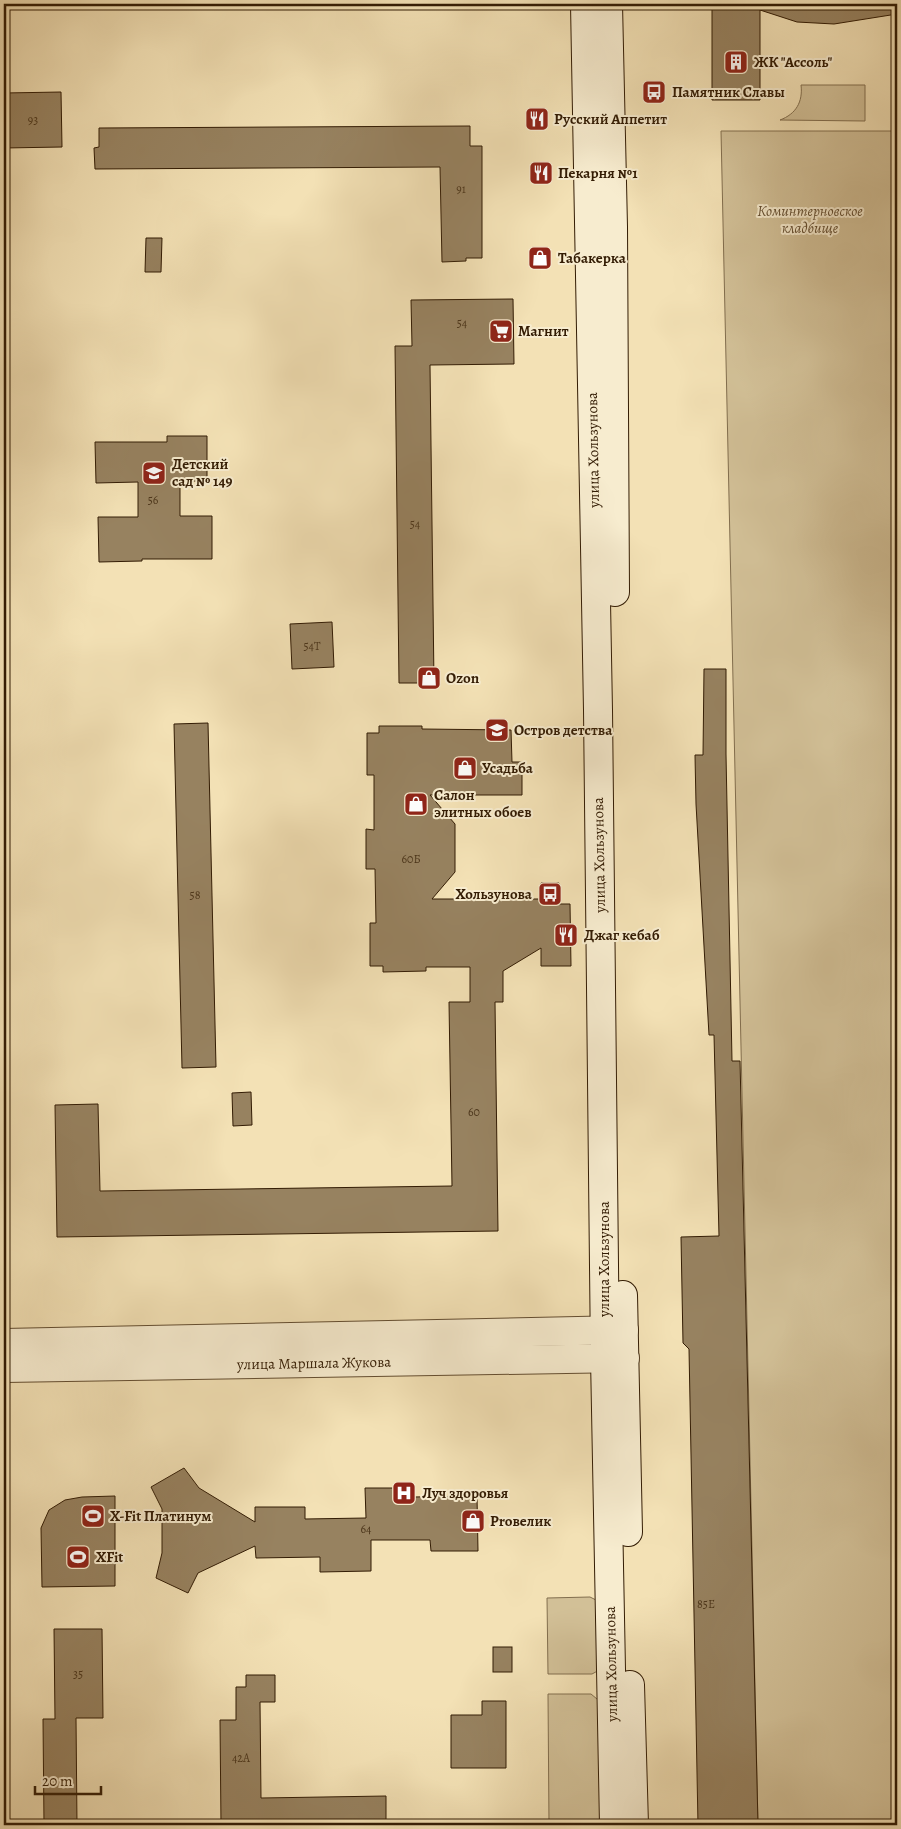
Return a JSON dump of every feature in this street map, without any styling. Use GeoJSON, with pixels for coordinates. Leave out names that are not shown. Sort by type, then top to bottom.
{"type":"FeatureCollection","features":[{"type":"Feature","properties":{"kind":"main road","name":"улица Хользунова"},"geometry":{"type":"LineString","coordinates":[[585,4],[598,700],[614,1331],[634,1825]]}},
{"type":"Feature","properties":{"kind":"main road","name":"улица Хользунова"},"geometry":{"type":"LineString","coordinates":[[608,4],[613,227],[616,855],[614,1331]]}},
{"type":"Feature","properties":{"kind":"main road","name":"улица Маршала Жукова"},"geometry":{"type":"LineString","coordinates":[[4,1343],[614,1331]]}},
{"type":"Feature","properties":{"kind":"main road","name":"улица Хользунова"},"geometry":{"type":"LineString","coordinates":[[614,1825],[615,1358]]}},
{"type":"Feature","properties":{"kind":"main road","name":"улица Маршала Жукова"},"geometry":{"type":"LineString","coordinates":[[4,1368],[615,1358]]}},
{"type":"Feature","properties":{"kind":"green space"},"geometry":{"type":"Polygon","coordinates":[[[801,85],[865,85],[865,121],[780,120],[797,107],[801,97],[801,85]]]}},
{"type":"Feature","properties":{"kind":"green space","name":"Коминтерновское кладбище"},"geometry":{"type":"Polygon","coordinates":[[[721,131],[897,131],[897,1825],[758,1825],[721,131]]]}},
{"type":"Feature","properties":{"kind":"green space"},"geometry":{"type":"Polygon","coordinates":[[[590,1597],[602,1603],[603,1668],[592,1674],[548,1674],[547,1598],[590,1597]]]}},
{"type":"Feature","properties":{"kind":"green space"},"geometry":{"type":"Polygon","coordinates":[[[548,1694],[591,1694],[603,1704],[605,1825],[549,1825],[548,1694]]]}},
{"type":"Feature","properties":{"kind":"building","name":"ЖК \"Ассоль\""},"geometry":{"type":"Polygon","coordinates":[[[712,4],[896,4],[897,14],[834,24],[797,22],[760,10],[760,100],[712,100],[712,4]]]}},
{"type":"Feature","properties":{"kind":"building"},"geometry":{"type":"Polygon","coordinates":[[[61,92],[62,147],[4,148],[4,93],[61,92]]]}},
{"type":"Feature","properties":{"kind":"building"},"geometry":{"type":"Polygon","coordinates":[[[470,126],[470,146],[482,146],[482,258],[466,258],[466,261],[442,262],[440,167],[95,169],[94,148],[99,147],[99,128],[470,126]]]}},
{"type":"Feature","properties":{"kind":"building"},"geometry":{"type":"Polygon","coordinates":[[[146,238],[162,238],[161,272],[145,272],[146,238]]]}},
{"type":"Feature","properties":{"kind":"building"},"geometry":{"type":"Polygon","coordinates":[[[513,299],[514,364],[430,365],[434,683],[399,683],[395,346],[412,346],[411,300],[513,299]]]}},
{"type":"Feature","properties":{"kind":"building"},"geometry":{"type":"Polygon","coordinates":[[[167,436],[207,436],[207,481],[180,481],[180,516],[212,516],[212,559],[142,559],[142,561],[99,562],[98,517],[138,517],[138,482],[96,483],[95,442],[167,442],[167,436]]]}},
{"type":"Feature","properties":{"kind":"building"},"geometry":{"type":"Polygon","coordinates":[[[332,622],[334,667],[292,669],[290,624],[332,622]]]}},
{"type":"Feature","properties":{"kind":"building"},"geometry":{"type":"Polygon","coordinates":[[[704,669],[726,669],[732,1061],[740,1061],[758,1825],[698,1825],[689,1349],[683,1343],[681,1237],[719,1236],[714,1035],[709,1035],[696,804],[695,755],[703,755],[704,669]]]}},
{"type":"Feature","properties":{"kind":"building"},"geometry":{"type":"Polygon","coordinates":[[[208,723],[216,1067],[182,1068],[174,724],[208,723]]]}},
{"type":"Feature","properties":{"kind":"building"},"geometry":{"type":"Polygon","coordinates":[[[379,726],[422,726],[422,729],[511,730],[512,762],[522,762],[522,795],[430,795],[455,824],[455,872],[432,899],[541,899],[541,883],[559,883],[559,904],[570,904],[571,966],[541,966],[541,948],[503,971],[503,1002],[495,1002],[498,1231],[57,1237],[55,1105],[98,1104],[100,1191],[452,1186],[449,1002],[470,1002],[470,967],[426,967],[426,971],[383,972],[383,966],[370,966],[370,923],[376,923],[375,869],[366,869],[366,829],[374,830],[374,775],[367,775],[367,733],[379,733],[379,726]]]}},
{"type":"Feature","properties":{"kind":"building"},"geometry":{"type":"Polygon","coordinates":[[[251,1092],[252,1125],[233,1126],[232,1093],[251,1092]]]}},
{"type":"Feature","properties":{"kind":"building"},"geometry":{"type":"Polygon","coordinates":[[[184,1468],[199,1488],[255,1522],[255,1507],[305,1507],[305,1519],[366,1518],[365,1488],[413,1488],[413,1497],[477,1496],[478,1551],[431,1551],[430,1540],[371,1540],[371,1571],[320,1572],[320,1557],[256,1558],[255,1546],[198,1573],[188,1593],[156,1578],[162,1553],[162,1509],[151,1487],[184,1468]]]}},
{"type":"Feature","properties":{"kind":"building","name":"XFit"},"geometry":{"type":"Polygon","coordinates":[[[115,1496],[115,1586],[42,1587],[41,1528],[49,1510],[65,1500],[82,1497],[115,1496]]]}},
{"type":"Feature","properties":{"kind":"building"},"geometry":{"type":"Polygon","coordinates":[[[54,1629],[102,1629],[103,1718],[76,1718],[77,1825],[44,1825],[43,1719],[55,1719],[54,1629]]]}},
{"type":"Feature","properties":{"kind":"building"},"geometry":{"type":"Polygon","coordinates":[[[493,1647],[512,1647],[512,1672],[493,1672],[493,1647]]]}},
{"type":"Feature","properties":{"kind":"building"},"geometry":{"type":"Polygon","coordinates":[[[246,1675],[275,1675],[275,1702],[260,1702],[261,1798],[386,1796],[386,1825],[221,1825],[220,1720],[236,1720],[236,1687],[246,1687],[246,1675]]]}},
{"type":"Feature","properties":{"kind":"building"},"geometry":{"type":"Polygon","coordinates":[[[482,1701],[506,1701],[506,1768],[451,1768],[451,1715],[482,1715],[482,1701]]]}},
{"type":"Feature","properties":{"kind":"place","name":"ЖК \"Ассоль\""},"geometry":{"type":"Point","coordinates":[736,62]}},
{"type":"Feature","properties":{"kind":"place","name":"Памятник Славы"},"geometry":{"type":"Point","coordinates":[654,92]}},
{"type":"Feature","properties":{"kind":"place","name":"Русский Аппетит"},"geometry":{"type":"Point","coordinates":[537,119]}},
{"type":"Feature","properties":{"kind":"place","name":"Пекарня №1"},"geometry":{"type":"Point","coordinates":[541,173]}},
{"type":"Feature","properties":{"kind":"place","name":"Табакерка"},"geometry":{"type":"Point","coordinates":[540,258]}},
{"type":"Feature","properties":{"kind":"place","name":"Магнит"},"geometry":{"type":"Point","coordinates":[501,331]}},
{"type":"Feature","properties":{"kind":"place","name":"Детский сад № 149"},"geometry":{"type":"Point","coordinates":[154,473]}},
{"type":"Feature","properties":{"kind":"place","name":"Ozon"},"geometry":{"type":"Point","coordinates":[429,678]}},
{"type":"Feature","properties":{"kind":"place","name":"Остров детства"},"geometry":{"type":"Point","coordinates":[497,730]}},
{"type":"Feature","properties":{"kind":"place","name":"Усадьба"},"geometry":{"type":"Point","coordinates":[465,768]}},
{"type":"Feature","properties":{"kind":"place","name":"Салон элитных обоев"},"geometry":{"type":"Point","coordinates":[416,804]}},
{"type":"Feature","properties":{"kind":"place","name":"Хользунова"},"geometry":{"type":"Point","coordinates":[550,894]}},
{"type":"Feature","properties":{"kind":"place","name":"Джаг кебаб"},"geometry":{"type":"Point","coordinates":[566,935]}},
{"type":"Feature","properties":{"kind":"place","name":"Луч здоровья"},"geometry":{"type":"Point","coordinates":[404,1493]}},
{"type":"Feature","properties":{"kind":"place","name":"X-Fit Платинум"},"geometry":{"type":"Point","coordinates":[93,1516]}},
{"type":"Feature","properties":{"kind":"place","name":"Proвелик"},"geometry":{"type":"Point","coordinates":[473,1521]}},
{"type":"Feature","properties":{"kind":"place","name":"XFit"},"geometry":{"type":"Point","coordinates":[78,1557]}}]}
